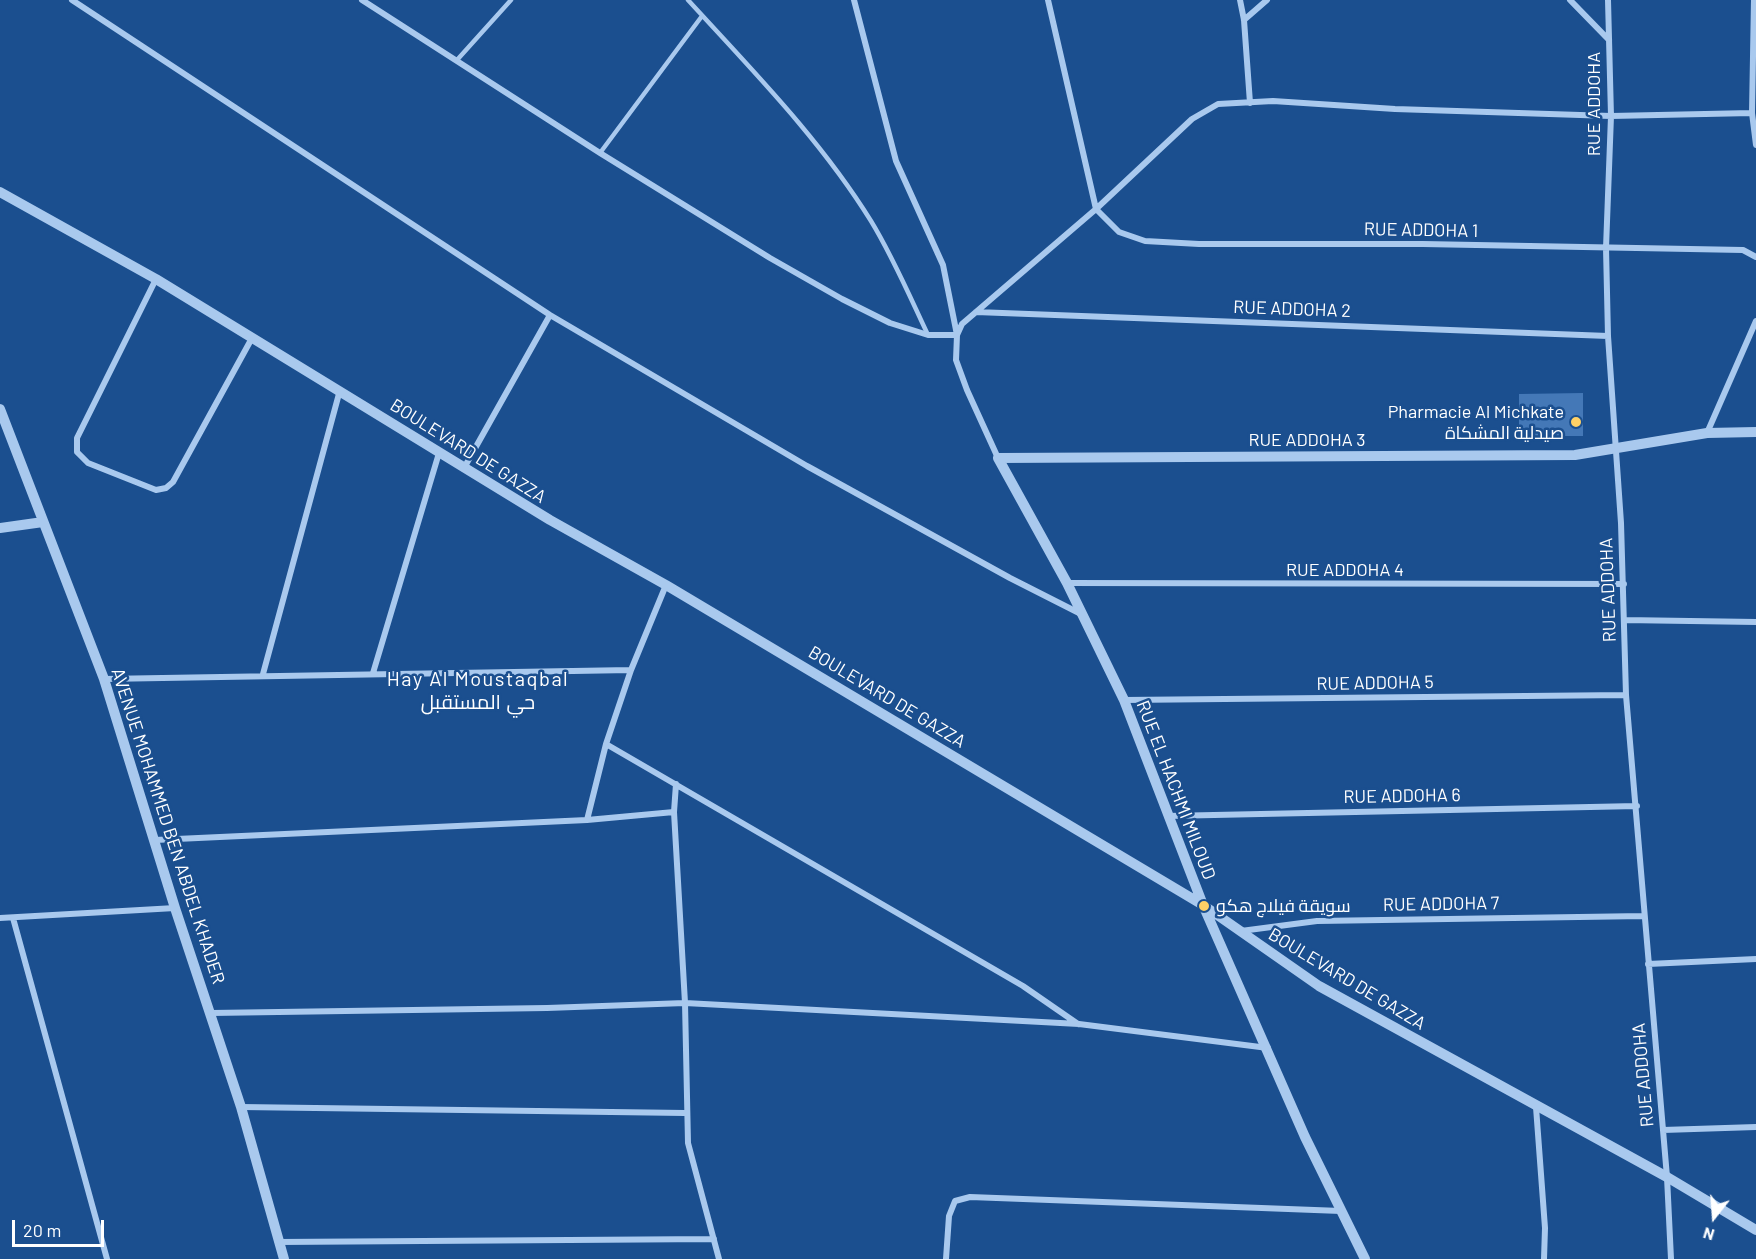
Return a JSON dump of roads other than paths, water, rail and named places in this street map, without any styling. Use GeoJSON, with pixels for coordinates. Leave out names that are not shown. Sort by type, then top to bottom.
{"type":"FeatureCollection","features":[{"type":"Feature","properties":{"kind":"street"},"geometry":{"type":"LineString","coordinates":[[72,0],[550,315],[807,466],[1010,578],[1080,613]]}},
{"type":"Feature","properties":{"kind":"street"},"geometry":{"type":"LineString","coordinates":[[362,0],[600,153],[770,258],[890,323],[928,335],[957,335],[962,324],[975,312],[1096,209],[1192,119],[1218,104],[1273,101],[1395,109],[1611,116],[1752,113]]}},
{"type":"Feature","properties":{"kind":"street","name":"RUE EL HACHMI MILOUD"},"geometry":{"type":"LineString","coordinates":[[854,0],[896,161],[943,265],[957,335],[956,360],[967,390],[998,458],[1066,583],[1124,700],[1203,905],[1268,1048],[1305,1137],[1365,1259]]}},
{"type":"Feature","properties":{"kind":"street"},"geometry":{"type":"LineString","coordinates":[[1048,0],[1096,209]]}},
{"type":"Feature","properties":{"kind":"street"},"geometry":{"type":"LineString","coordinates":[[1240,0],[1244,20],[1250,103]]}},
{"type":"Feature","properties":{"kind":"street"},"geometry":{"type":"LineString","coordinates":[[1244,20],[1267,0]]}},
{"type":"Feature","properties":{"kind":"street"},"geometry":{"type":"LineString","coordinates":[[1570,0],[1609,40]]}},
{"type":"Feature","properties":{"kind":"street","name":"RUE ADDOHA"},"geometry":{"type":"LineString","coordinates":[[1608,0],[1611,116],[1606,248],[1608,336],[1624,584],[1626,695],[1667,1177],[1671,1259]]}},
{"type":"Feature","properties":{"kind":"street"},"geometry":{"type":"LineString","coordinates":[[1754,0],[1752,113],[1756,145]]}},
{"type":"Feature","properties":{"kind":"street","name":"BOULEVARD DE GAZZA"},"geometry":{"type":"LineString","coordinates":[[0,192],[156,279],[464,468],[666,585],[1203,905],[1238,932],[1319,986],[1667,1177],[1756,1230]]}},
{"type":"Feature","properties":{"kind":"street","name":"RUE ADDOHA 1"},"geometry":{"type":"LineString","coordinates":[[1096,209],[1119,232],[1145,241],[1199,244],[1423,244],[1743,250],[1756,256]]}},
{"type":"Feature","properties":{"kind":"street"},"geometry":{"type":"LineString","coordinates":[[156,279],[77,438],[77,452],[88,463],[156,490],[166,488],[173,482],[252,338]]}},
{"type":"Feature","properties":{"kind":"street","name":"RUE ADDOHA 2"},"geometry":{"type":"LineString","coordinates":[[975,312],[1608,336]]}},
{"type":"Feature","properties":{"kind":"street"},"geometry":{"type":"LineString","coordinates":[[464,468],[550,315]]}},
{"type":"Feature","properties":{"kind":"street"},"geometry":{"type":"LineString","coordinates":[[1707,433],[1756,321]]}},
{"type":"Feature","properties":{"kind":"street"},"geometry":{"type":"LineString","coordinates":[[263,674],[340,390]]}},
{"type":"Feature","properties":{"kind":"street","name":"AVENUE MOHAMMED BEN ABDEL KHADER"},"geometry":{"type":"LineString","coordinates":[[0,409],[104,679],[175,908],[212,1013],[284,1259]]}},
{"type":"Feature","properties":{"kind":"street","name":"RUE ADDOHA 3"},"geometry":{"type":"LineString","coordinates":[[998,458],[1575,455],[1707,433],[1756,432]]}},
{"type":"Feature","properties":{"kind":"street"},"geometry":{"type":"LineString","coordinates":[[373,673],[439,453]]}},
{"type":"Feature","properties":{"kind":"street"},"geometry":{"type":"LineString","coordinates":[[0,528],[43,522]]}},
{"type":"Feature","properties":{"kind":"street","name":"RUE ADDOHA 4"},"geometry":{"type":"LineString","coordinates":[[1066,583],[1624,584]]}},
{"type":"Feature","properties":{"kind":"street"},"geometry":{"type":"LineString","coordinates":[[587,819],[606,744],[631,670],[666,585]]}},
{"type":"Feature","properties":{"kind":"street"},"geometry":{"type":"LineString","coordinates":[[1624,620],[1756,622]]}},
{"type":"Feature","properties":{"kind":"street"},"geometry":{"type":"LineString","coordinates":[[104,679],[263,674],[631,670]]}},
{"type":"Feature","properties":{"kind":"street","name":"RUE ADDOHA 5"},"geometry":{"type":"LineString","coordinates":[[1124,700],[1626,695]]}},
{"type":"Feature","properties":{"kind":"street"},"geometry":{"type":"LineString","coordinates":[[606,744],[1023,986],[1079,1024]]}},
{"type":"Feature","properties":{"kind":"street"},"geometry":{"type":"LineString","coordinates":[[676,784],[674,812],[686,1003],[685,1113],[688,1143],[719,1259]]}},
{"type":"Feature","properties":{"kind":"street","name":"RUE ADDOHA 6"},"geometry":{"type":"LineString","coordinates":[[1167,816],[1637,806]]}},
{"type":"Feature","properties":{"kind":"street"},"geometry":{"type":"LineString","coordinates":[[155,840],[587,819],[674,812]]}},
{"type":"Feature","properties":{"kind":"street"},"geometry":{"type":"LineString","coordinates":[[0,918],[175,908]]}},
{"type":"Feature","properties":{"kind":"street","name":"RUE ADDOHA 7"},"geometry":{"type":"LineString","coordinates":[[1238,932],[1317,921],[1644,916]]}},
{"type":"Feature","properties":{"kind":"street"},"geometry":{"type":"LineString","coordinates":[[14,918],[107,1259]]}},
{"type":"Feature","properties":{"kind":"street"},"geometry":{"type":"LineString","coordinates":[[1648,964],[1756,959]]}},
{"type":"Feature","properties":{"kind":"street"},"geometry":{"type":"LineString","coordinates":[[212,1013],[546,1008],[686,1003],[1079,1024],[1268,1048]]}},
{"type":"Feature","properties":{"kind":"street"},"geometry":{"type":"LineString","coordinates":[[241,1107],[685,1113]]}},
{"type":"Feature","properties":{"kind":"street"},"geometry":{"type":"LineString","coordinates":[[1536,1107],[1545,1228],[1544,1259]]}},
{"type":"Feature","properties":{"kind":"street"},"geometry":{"type":"LineString","coordinates":[[1663,1130],[1756,1127]]}},
{"type":"Feature","properties":{"kind":"street"},"geometry":{"type":"LineString","coordinates":[[946,1259],[951,1209],[955,1201],[970,1197],[1343,1211]]}},
{"type":"Feature","properties":{"kind":"street"},"geometry":{"type":"LineString","coordinates":[[278,1242],[714,1239]]}},
{"type":"Feature","properties":{"kind":"lane"},"geometry":{"type":"LineString","coordinates":[[457,60],[511,0]]}},
{"type":"Feature","properties":{"kind":"lane"},"geometry":{"type":"LineString","coordinates":[[688,0],[758,76],[839,175],[871,221],[928,335]]}},
{"type":"Feature","properties":{"kind":"lane"},"geometry":{"type":"LineString","coordinates":[[600,153],[702,16]]}},
{"type":"Feature","properties":{"kind":"place","name":"Pharmacie Al Michkate صيدلية المشكاة"},"geometry":{"type":"Point","coordinates":[1576,422]}},
{"type":"Feature","properties":{"kind":"place","name":"سويقة فيلاج هكو"},"geometry":{"type":"Point","coordinates":[1204,906]}},
{"type":"Feature","properties":{"kind":"district","name":"Hay Al Moustaqbal حي المستقبل"},"geometry":{"type":"Point","coordinates":[478,690]}}]}
